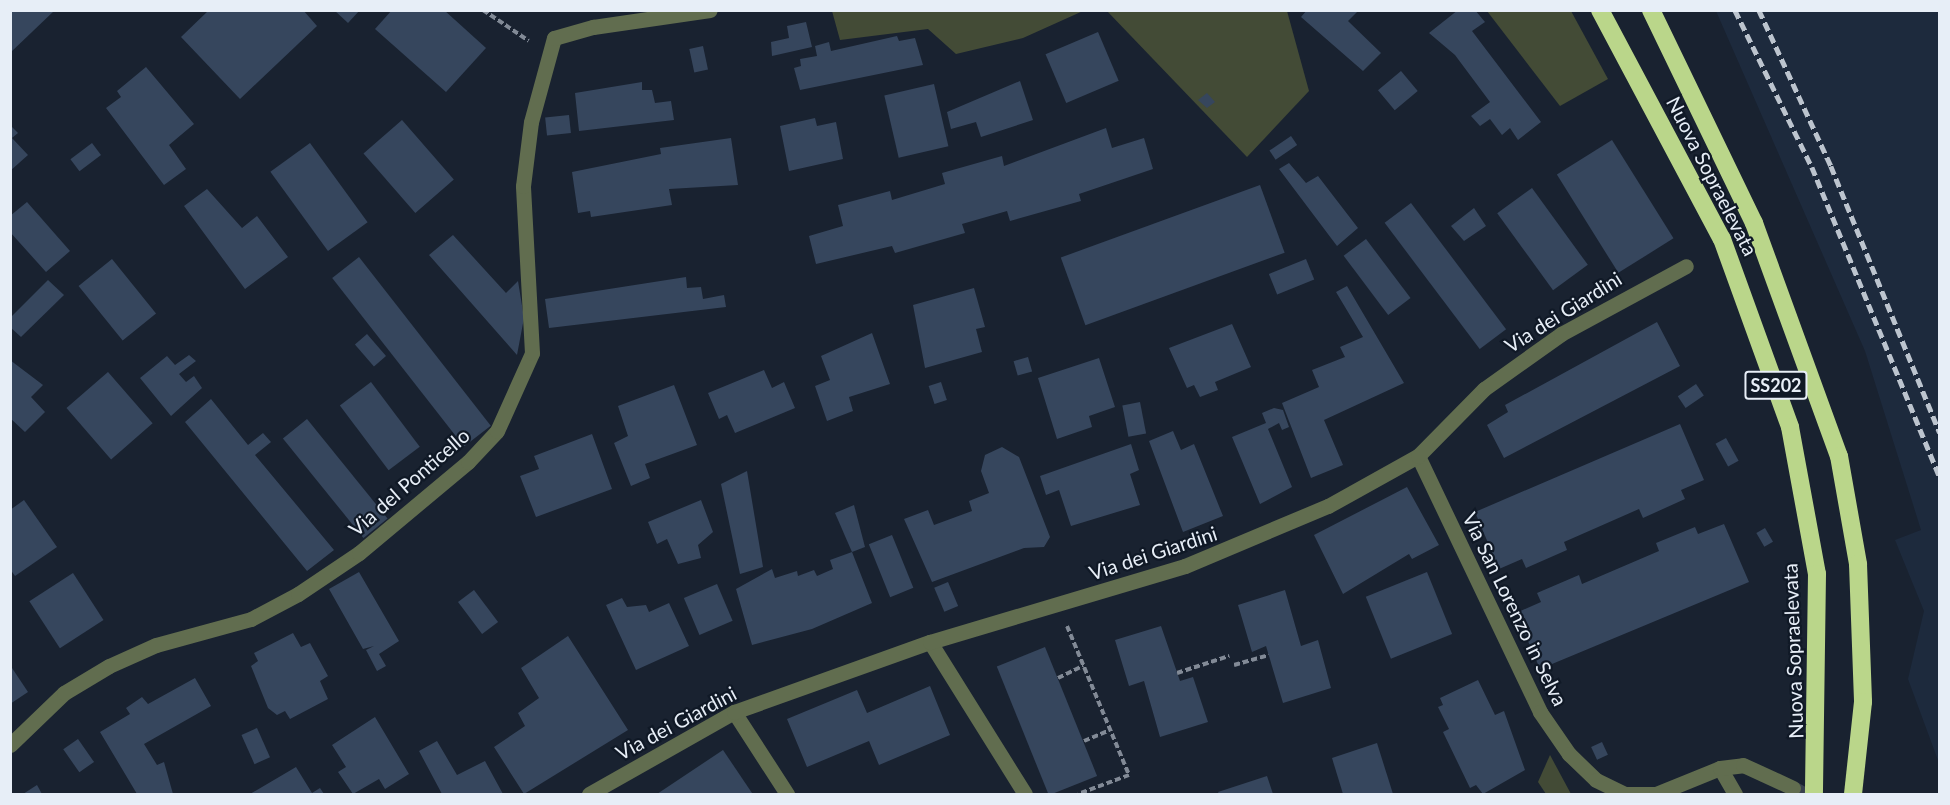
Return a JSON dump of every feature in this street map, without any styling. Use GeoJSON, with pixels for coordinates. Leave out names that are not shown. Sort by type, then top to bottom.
{"type":"FeatureCollection","features":[{"type":"Feature","properties":{"kind":"highway","name":"Nuova Sopraelevata"},"geometry":{"type":"LineString","coordinates":[[1600,10],[1722,239],[1790,427],[1817,574],[1814,795]]}},
{"type":"Feature","properties":{"kind":"highway","name":"Nuova Sopraelevata"},"geometry":{"type":"LineString","coordinates":[[1651,10],[1754,223],[1839,456],[1858,564],[1863,702],[1853,795]]}},
{"type":"Feature","properties":{"kind":"highway"},"geometry":{"type":"LineString","coordinates":[[1656,10],[1674,57]]}},
{"type":"Feature","properties":{"kind":"street"},"geometry":{"type":"LineString","coordinates":[[547,53],[554,39],[593,27],[710,10]]}},
{"type":"Feature","properties":{"kind":"street","name":"Via del Ponticello"},"geometry":{"type":"LineString","coordinates":[[10,745],[64,693],[108,666],[156,645],[251,619],[298,594],[359,553],[468,462],[496,431],[532,353],[523,186],[547,53]]}},
{"type":"Feature","properties":{"kind":"street","name":"Via dei Giardini"},"geometry":{"type":"LineString","coordinates":[[589,795],[734,712],[930,642],[1058,605],[1232,549],[1418,456],[1484,389],[1561,334],[1686,266]]}},
{"type":"Feature","properties":{"kind":"street","name":"Via San Lorenzo in Selva"},"geometry":{"type":"LineString","coordinates":[[1418,456],[1540,712],[1569,754],[1596,780],[1624,794],[1656,794],[1720,768],[1743,765],[1793,788]]}},
{"type":"Feature","properties":{"kind":"street"},"geometry":{"type":"LineString","coordinates":[[930,642],[1025,795]]}},
{"type":"Feature","properties":{"kind":"street"},"geometry":{"type":"LineString","coordinates":[[734,712],[787,795]]}},
{"type":"Feature","properties":{"kind":"street"},"geometry":{"type":"LineString","coordinates":[[1720,768],[1735,795]]}},
{"type":"Feature","properties":{"kind":"path"},"geometry":{"type":"LineString","coordinates":[[483,10],[547,53]]}},
{"type":"Feature","properties":{"kind":"path"},"geometry":{"type":"LineString","coordinates":[[1058,605],[1128,775],[1078,795]]}},
{"type":"Feature","properties":{"kind":"path"},"geometry":{"type":"LineString","coordinates":[[1234,665],[1269,654]]}},
{"type":"Feature","properties":{"kind":"path"},"geometry":{"type":"LineString","coordinates":[[1177,673],[1230,656]]}},
{"type":"Feature","properties":{"kind":"path"},"geometry":{"type":"LineString","coordinates":[[1058,678],[1083,666]]}},
{"type":"Feature","properties":{"kind":"path"},"geometry":{"type":"LineString","coordinates":[[1084,741],[1110,730]]}},
{"type":"Feature","properties":{"kind":"shaded area"},"geometry":{"type":"Polygon","coordinates":[[[1716,11],[1939,11],[1939,763],[1908,679],[1924,611],[1895,540],[1921,530],[1865,351],[1716,11]]]}},
{"type":"Feature","properties":{"kind":"green space"},"geometry":{"type":"Polygon","coordinates":[[[832,10],[1083,11],[1023,38],[956,54],[928,29],[840,40],[832,10]]]}},
{"type":"Feature","properties":{"kind":"green space"},"geometry":{"type":"Polygon","coordinates":[[[1107,11],[1287,11],[1309,91],[1247,157],[1107,11]]]}},
{"type":"Feature","properties":{"kind":"green space"},"geometry":{"type":"Polygon","coordinates":[[[1487,11],[1571,11],[1608,79],[1560,106],[1487,11]]]}},
{"type":"Feature","properties":{"kind":"green space"},"geometry":{"type":"Polygon","coordinates":[[[1550,755],[1571,794],[1546,794],[1538,782],[1550,755]]]}},
{"type":"Feature","properties":{"kind":"building"},"geometry":{"type":"Polygon","coordinates":[[[10,10],[55,10],[10,53],[10,10]]]}},
{"type":"Feature","properties":{"kind":"building"},"geometry":{"type":"Polygon","coordinates":[[[209,10],[303,10],[317,26],[240,99],[181,37],[209,10]]]}},
{"type":"Feature","properties":{"kind":"building"},"geometry":{"type":"Polygon","coordinates":[[[334,10],[360,10],[348,23],[334,10]]]}},
{"type":"Feature","properties":{"kind":"building"},"geometry":{"type":"Polygon","coordinates":[[[392,10],[444,10],[486,48],[446,92],[375,29],[392,10]]]}},
{"type":"Feature","properties":{"kind":"building"},"geometry":{"type":"Polygon","coordinates":[[[1307,10],[1359,10],[1348,21],[1381,53],[1363,71],[1301,17],[1307,10]]]}},
{"type":"Feature","properties":{"kind":"building"},"geometry":{"type":"Polygon","coordinates":[[[1458,10],[1475,10],[1485,22],[1472,31],[1541,122],[1518,140],[1510,128],[1502,135],[1490,119],[1480,126],[1471,116],[1490,102],[1455,55],[1429,33],[1458,10]]]}},
{"type":"Feature","properties":{"kind":"building"},"geometry":{"type":"Polygon","coordinates":[[[806,22],[812,47],[772,56],[771,42],[789,38],[787,26],[806,22]]]}},
{"type":"Feature","properties":{"kind":"building"},"geometry":{"type":"Polygon","coordinates":[[[1098,32],[1119,81],[1066,103],[1046,54],[1098,32]]]}},
{"type":"Feature","properties":{"kind":"building"},"geometry":{"type":"Polygon","coordinates":[[[897,36],[899,41],[915,38],[923,65],[800,90],[794,68],[801,66],[800,59],[817,56],[815,46],[829,42],[831,51],[897,36]]]}},
{"type":"Feature","properties":{"kind":"building"},"geometry":{"type":"Polygon","coordinates":[[[703,46],[708,69],[694,72],[689,49],[703,46]]]}},
{"type":"Feature","properties":{"kind":"building"},"geometry":{"type":"Polygon","coordinates":[[[146,67],[194,124],[169,145],[186,169],[164,185],[106,108],[121,97],[117,91],[146,67]]]}},
{"type":"Feature","properties":{"kind":"building"},"geometry":{"type":"Polygon","coordinates":[[[1401,71],[1418,91],[1395,110],[1378,90],[1401,71]]]}},
{"type":"Feature","properties":{"kind":"building"},"geometry":{"type":"Polygon","coordinates":[[[1020,81],[1033,120],[981,137],[976,122],[951,129],[947,112],[1020,81]]]}},
{"type":"Feature","properties":{"kind":"building"},"geometry":{"type":"Polygon","coordinates":[[[642,82],[642,90],[652,90],[655,103],[671,101],[674,120],[579,131],[575,93],[642,82]]]}},
{"type":"Feature","properties":{"kind":"building"},"geometry":{"type":"Polygon","coordinates":[[[934,84],[948,146],[899,158],[884,95],[934,84]]]}},
{"type":"Feature","properties":{"kind":"building"},"geometry":{"type":"Polygon","coordinates":[[[1207,93],[1215,102],[1207,108],[1198,100],[1207,93]]]}},
{"type":"Feature","properties":{"kind":"building"},"geometry":{"type":"Polygon","coordinates":[[[569,115],[571,133],[547,135],[545,118],[569,115]]]}},
{"type":"Feature","properties":{"kind":"building"},"geometry":{"type":"Polygon","coordinates":[[[815,118],[817,126],[836,122],[843,159],[789,171],[780,126],[815,118]]]}},
{"type":"Feature","properties":{"kind":"building"},"geometry":{"type":"Polygon","coordinates":[[[402,120],[454,180],[415,213],[364,153],[402,120]]]}},
{"type":"Feature","properties":{"kind":"building"},"geometry":{"type":"Polygon","coordinates":[[[10,125],[18,133],[12,138],[28,155],[10,171],[10,125]]]}},
{"type":"Feature","properties":{"kind":"building"},"geometry":{"type":"Polygon","coordinates":[[[1106,128],[1112,148],[1144,138],[1153,169],[1079,194],[1081,201],[1010,221],[1007,211],[962,224],[965,233],[895,253],[892,246],[816,264],[809,236],[843,226],[838,205],[890,191],[892,200],[945,184],[942,173],[1002,156],[1004,166],[1106,128]]]}},
{"type":"Feature","properties":{"kind":"building"},"geometry":{"type":"Polygon","coordinates":[[[1291,136],[1297,145],[1276,160],[1269,151],[1291,136]]]}},
{"type":"Feature","properties":{"kind":"building"},"geometry":{"type":"Polygon","coordinates":[[[731,138],[738,185],[669,189],[672,205],[591,217],[590,211],[578,213],[572,172],[661,154],[660,148],[731,138]]]}},
{"type":"Feature","properties":{"kind":"building"},"geometry":{"type":"Polygon","coordinates":[[[1612,140],[1673,238],[1618,273],[1557,174],[1612,140]]]}},
{"type":"Feature","properties":{"kind":"building"},"geometry":{"type":"Polygon","coordinates":[[[92,143],[101,155],[79,171],[70,159],[92,143]]]}},
{"type":"Feature","properties":{"kind":"building"},"geometry":{"type":"Polygon","coordinates":[[[310,143],[368,222],[328,251],[270,172],[310,143]]]}},
{"type":"Feature","properties":{"kind":"building"},"geometry":{"type":"Polygon","coordinates":[[[1289,163],[1306,183],[1318,176],[1358,228],[1337,246],[1279,169],[1289,163]]]}},
{"type":"Feature","properties":{"kind":"building"},"geometry":{"type":"Polygon","coordinates":[[[1260,185],[1285,253],[1085,325],[1061,258],[1260,185]]]}},
{"type":"Feature","properties":{"kind":"building"},"geometry":{"type":"Polygon","coordinates":[[[1532,188],[1588,265],[1553,290],[1497,213],[1532,188]]]}},
{"type":"Feature","properties":{"kind":"building"},"geometry":{"type":"Polygon","coordinates":[[[207,189],[242,228],[257,216],[288,257],[245,289],[184,206],[207,189]]]}},
{"type":"Feature","properties":{"kind":"building"},"geometry":{"type":"Polygon","coordinates":[[[27,202],[70,251],[46,272],[10,232],[10,216],[27,202]]]}},
{"type":"Feature","properties":{"kind":"building"},"geometry":{"type":"Polygon","coordinates":[[[1411,203],[1506,329],[1480,349],[1385,223],[1411,203]]]}},
{"type":"Feature","properties":{"kind":"building"},"geometry":{"type":"Polygon","coordinates":[[[1474,208],[1486,226],[1464,241],[1451,226],[1474,208]]]}},
{"type":"Feature","properties":{"kind":"building"},"geometry":{"type":"Polygon","coordinates":[[[453,235],[506,293],[518,281],[524,318],[517,355],[429,255],[453,235]]]}},
{"type":"Feature","properties":{"kind":"building"},"geometry":{"type":"Polygon","coordinates":[[[1366,239],[1411,298],[1388,315],[1344,256],[1366,239]]]}},
{"type":"Feature","properties":{"kind":"building"},"geometry":{"type":"Polygon","coordinates":[[[359,257],[491,426],[464,447],[332,278],[359,257]]]}},
{"type":"Feature","properties":{"kind":"building"},"geometry":{"type":"Polygon","coordinates":[[[112,259],[156,313],[123,340],[79,286],[112,259]]]}},
{"type":"Feature","properties":{"kind":"building"},"geometry":{"type":"Polygon","coordinates":[[[1306,259],[1314,279],[1277,294],[1269,274],[1306,259]]]}},
{"type":"Feature","properties":{"kind":"building"},"geometry":{"type":"Polygon","coordinates":[[[686,277],[687,288],[701,287],[703,299],[724,295],[726,307],[549,328],[545,299],[686,277]]]}},
{"type":"Feature","properties":{"kind":"building"},"geometry":{"type":"Polygon","coordinates":[[[48,280],[64,295],[21,337],[10,327],[10,318],[48,280]]]}},
{"type":"Feature","properties":{"kind":"building"},"geometry":{"type":"Polygon","coordinates":[[[1347,286],[1404,383],[1324,420],[1343,465],[1311,478],[1282,403],[1319,387],[1312,370],[1345,357],[1340,347],[1363,337],[1336,292],[1347,286]]]}},
{"type":"Feature","properties":{"kind":"building"},"geometry":{"type":"Polygon","coordinates":[[[974,288],[985,327],[976,329],[982,352],[925,368],[913,305],[974,288]]]}},
{"type":"Feature","properties":{"kind":"building"},"geometry":{"type":"Polygon","coordinates":[[[1657,322],[1680,366],[1504,458],[1487,425],[1508,412],[1505,405],[1657,322]]]}},
{"type":"Feature","properties":{"kind":"building"},"geometry":{"type":"Polygon","coordinates":[[[1232,324],[1251,367],[1215,382],[1218,390],[1200,397],[1194,385],[1187,388],[1169,348],[1232,324]]]}},
{"type":"Feature","properties":{"kind":"building"},"geometry":{"type":"Polygon","coordinates":[[[872,333],[890,384],[849,397],[853,411],[827,421],[815,386],[830,380],[821,356],[872,333]]]}},
{"type":"Feature","properties":{"kind":"building"},"geometry":{"type":"Polygon","coordinates":[[[367,334],[386,356],[374,366],[355,344],[367,334]]]}},
{"type":"Feature","properties":{"kind":"building"},"geometry":{"type":"Polygon","coordinates":[[[189,355],[196,361],[179,374],[186,382],[194,376],[202,388],[171,416],[140,378],[167,356],[175,365],[189,355]]]}},
{"type":"Feature","properties":{"kind":"building"},"geometry":{"type":"Polygon","coordinates":[[[1028,357],[1032,371],[1018,376],[1014,361],[1028,357]]]}},
{"type":"Feature","properties":{"kind":"building"},"geometry":{"type":"Polygon","coordinates":[[[1099,358],[1115,407],[1089,416],[1092,427],[1057,439],[1038,378],[1099,358]]]}},
{"type":"Feature","properties":{"kind":"building"},"geometry":{"type":"Polygon","coordinates":[[[10,360],[43,385],[31,397],[45,412],[25,432],[10,418],[10,360]]]}},
{"type":"Feature","properties":{"kind":"building"},"geometry":{"type":"Polygon","coordinates":[[[764,370],[772,388],[784,382],[795,408],[735,433],[727,415],[719,419],[708,393],[764,370]]]}},
{"type":"Feature","properties":{"kind":"building"},"geometry":{"type":"Polygon","coordinates":[[[108,372],[153,423],[111,459],[66,408],[108,372]]]}},
{"type":"Feature","properties":{"kind":"building"},"geometry":{"type":"Polygon","coordinates":[[[371,382],[420,447],[389,470],[340,405],[371,382]]]}},
{"type":"Feature","properties":{"kind":"building"},"geometry":{"type":"Polygon","coordinates":[[[941,382],[947,400],[935,404],[929,386],[941,382]]]}},
{"type":"Feature","properties":{"kind":"building"},"geometry":{"type":"Polygon","coordinates":[[[1696,384],[1704,396],[1686,408],[1678,396],[1696,384]]]}},
{"type":"Feature","properties":{"kind":"building"},"geometry":{"type":"Polygon","coordinates":[[[674,385],[697,445],[645,464],[650,478],[631,486],[614,443],[628,436],[618,406],[674,385]]]}},
{"type":"Feature","properties":{"kind":"building"},"geometry":{"type":"Polygon","coordinates":[[[211,399],[248,445],[263,433],[271,442],[255,455],[334,550],[307,571],[185,422],[211,399]]]}},
{"type":"Feature","properties":{"kind":"building"},"geometry":{"type":"Polygon","coordinates":[[[1140,402],[1146,433],[1128,437],[1122,405],[1140,402]]]}},
{"type":"Feature","properties":{"kind":"building"},"geometry":{"type":"Polygon","coordinates":[[[1274,408],[1283,410],[1289,427],[1282,430],[1279,423],[1268,429],[1292,487],[1260,504],[1232,437],[1266,423],[1262,413],[1274,408]]]}},
{"type":"Feature","properties":{"kind":"building"},"geometry":{"type":"Polygon","coordinates":[[[307,419],[388,518],[363,538],[283,439],[307,419]]]}},
{"type":"Feature","properties":{"kind":"building"},"geometry":{"type":"Polygon","coordinates":[[[1680,424],[1704,480],[1681,490],[1685,499],[1643,518],[1639,509],[1564,542],[1567,550],[1526,568],[1522,559],[1499,569],[1475,512],[1680,424]]]}},
{"type":"Feature","properties":{"kind":"building"},"geometry":{"type":"Polygon","coordinates":[[[1173,431],[1181,450],[1194,444],[1223,516],[1183,532],[1149,441],[1173,431]]]}},
{"type":"Feature","properties":{"kind":"building"},"geometry":{"type":"Polygon","coordinates":[[[592,434],[612,489],[536,517],[520,476],[539,469],[534,456],[592,434]]]}},
{"type":"Feature","properties":{"kind":"building"},"geometry":{"type":"Polygon","coordinates":[[[1726,438],[1739,461],[1728,467],[1716,444],[1726,438]]]}},
{"type":"Feature","properties":{"kind":"building"},"geometry":{"type":"Polygon","coordinates":[[[1131,444],[1139,470],[1130,474],[1140,505],[1071,526],[1059,490],[1046,495],[1040,476],[1131,444]]]}},
{"type":"Feature","properties":{"kind":"building"},"geometry":{"type":"Polygon","coordinates":[[[1002,447],[1019,457],[1050,537],[1044,547],[1024,548],[932,582],[904,519],[928,510],[934,525],[972,511],[969,501],[989,493],[981,471],[985,455],[1002,447]]]}},
{"type":"Feature","properties":{"kind":"building"},"geometry":{"type":"Polygon","coordinates":[[[747,471],[763,567],[740,574],[721,484],[747,471]]]}},
{"type":"Feature","properties":{"kind":"building"},"geometry":{"type":"Polygon","coordinates":[[[1407,487],[1439,545],[1412,559],[1409,554],[1343,594],[1314,535],[1407,487]]]}},
{"type":"Feature","properties":{"kind":"building"},"geometry":{"type":"Polygon","coordinates":[[[24,500],[57,547],[15,576],[10,569],[10,510],[24,500]]]}},
{"type":"Feature","properties":{"kind":"building"},"geometry":{"type":"Polygon","coordinates":[[[701,500],[713,532],[698,545],[701,558],[678,564],[667,539],[657,544],[648,522],[701,500]]]}},
{"type":"Feature","properties":{"kind":"building"},"geometry":{"type":"Polygon","coordinates":[[[854,505],[865,547],[852,552],[835,513],[854,505]]]}},
{"type":"Feature","properties":{"kind":"building"},"geometry":{"type":"Polygon","coordinates":[[[1724,524],[1749,582],[1540,669],[1516,613],[1541,602],[1537,593],[1579,575],[1582,584],[1659,551],[1656,543],[1695,527],[1698,534],[1724,524]]]}},
{"type":"Feature","properties":{"kind":"building"},"geometry":{"type":"Polygon","coordinates":[[[1765,528],[1773,542],[1764,547],[1756,533],[1765,528]]]}},
{"type":"Feature","properties":{"kind":"building"},"geometry":{"type":"Polygon","coordinates":[[[892,535],[913,588],[890,597],[869,544],[892,535]]]}},
{"type":"Feature","properties":{"kind":"building"},"geometry":{"type":"Polygon","coordinates":[[[852,552],[872,603],[812,629],[752,645],[736,589],[772,569],[775,578],[797,571],[798,576],[814,570],[817,576],[833,569],[830,560],[852,552]]]}},
{"type":"Feature","properties":{"kind":"building"},"geometry":{"type":"Polygon","coordinates":[[[359,572],[399,641],[379,654],[386,666],[377,671],[366,650],[374,646],[363,649],[329,589],[359,572]]]}},
{"type":"Feature","properties":{"kind":"building"},"geometry":{"type":"Polygon","coordinates":[[[1427,572],[1452,634],[1391,659],[1366,597],[1427,572]]]}},
{"type":"Feature","properties":{"kind":"building"},"geometry":{"type":"Polygon","coordinates":[[[73,573],[103,620],[60,648],[29,601],[73,573]]]}},
{"type":"Feature","properties":{"kind":"building"},"geometry":{"type":"Polygon","coordinates":[[[948,582],[958,606],[944,612],[934,588],[948,582]]]}},
{"type":"Feature","properties":{"kind":"building"},"geometry":{"type":"Polygon","coordinates":[[[717,584],[733,621],[699,635],[684,598],[717,584]]]}},
{"type":"Feature","properties":{"kind":"building"},"geometry":{"type":"Polygon","coordinates":[[[474,590],[498,622],[482,634],[458,602],[474,590]]]}},
{"type":"Feature","properties":{"kind":"building"},"geometry":{"type":"Polygon","coordinates":[[[1285,590],[1301,646],[1318,640],[1331,688],[1283,703],[1266,646],[1252,652],[1238,605],[1285,590]]]}},
{"type":"Feature","properties":{"kind":"building"},"geometry":{"type":"Polygon","coordinates":[[[622,598],[627,607],[646,605],[649,612],[669,603],[689,646],[636,670],[606,605],[622,598]]]}},
{"type":"Feature","properties":{"kind":"building"},"geometry":{"type":"Polygon","coordinates":[[[1161,626],[1180,681],[1193,677],[1208,722],[1160,737],[1144,681],[1129,686],[1115,640],[1161,626]]]}},
{"type":"Feature","properties":{"kind":"building"},"geometry":{"type":"Polygon","coordinates":[[[293,633],[301,647],[310,643],[328,676],[320,681],[328,699],[290,719],[285,711],[277,715],[268,708],[251,666],[258,661],[254,653],[293,633]]]}},
{"type":"Feature","properties":{"kind":"building"},"geometry":{"type":"Polygon","coordinates":[[[568,636],[628,730],[524,794],[494,747],[525,726],[518,713],[539,698],[521,668],[568,636]]]}},
{"type":"Feature","properties":{"kind":"building"},"geometry":{"type":"Polygon","coordinates":[[[1045,647],[1097,776],[1048,794],[997,666],[1045,647]]]}},
{"type":"Feature","properties":{"kind":"building"},"geometry":{"type":"Polygon","coordinates":[[[10,665],[28,692],[10,704],[10,665]]]}},
{"type":"Feature","properties":{"kind":"building"},"geometry":{"type":"Polygon","coordinates":[[[195,678],[211,706],[144,744],[157,765],[164,762],[173,794],[137,794],[100,732],[130,714],[126,708],[142,697],[148,704],[195,678]]]}},
{"type":"Feature","properties":{"kind":"building"},"geometry":{"type":"Polygon","coordinates":[[[1478,680],[1495,715],[1504,711],[1525,770],[1483,794],[1476,785],[1470,788],[1443,732],[1449,729],[1438,707],[1443,705],[1440,698],[1478,680]]]}},
{"type":"Feature","properties":{"kind":"building"},"geometry":{"type":"Polygon","coordinates":[[[930,686],[950,735],[879,765],[869,741],[807,767],[787,719],[857,690],[867,713],[930,686]]]}},
{"type":"Feature","properties":{"kind":"building"},"geometry":{"type":"Polygon","coordinates":[[[375,717],[409,774],[385,789],[379,779],[353,794],[338,772],[346,767],[332,745],[375,717]]]}},
{"type":"Feature","properties":{"kind":"building"},"geometry":{"type":"Polygon","coordinates":[[[257,728],[270,757],[254,764],[241,735],[257,728]]]}},
{"type":"Feature","properties":{"kind":"building"},"geometry":{"type":"Polygon","coordinates":[[[78,739],[94,762],[79,772],[63,749],[78,739]]]}},
{"type":"Feature","properties":{"kind":"building"},"geometry":{"type":"Polygon","coordinates":[[[437,741],[457,775],[485,761],[503,794],[442,794],[419,751],[437,741]]]}},
{"type":"Feature","properties":{"kind":"building"},"geometry":{"type":"Polygon","coordinates":[[[1602,742],[1608,755],[1597,760],[1591,747],[1602,742]]]}},
{"type":"Feature","properties":{"kind":"building"},"geometry":{"type":"Polygon","coordinates":[[[1377,743],[1393,794],[1343,794],[1332,758],[1377,743]]]}},
{"type":"Feature","properties":{"kind":"building"},"geometry":{"type":"Polygon","coordinates":[[[723,750],[752,793],[657,794],[723,750]]]}},
{"type":"Feature","properties":{"kind":"building"},"geometry":{"type":"Polygon","coordinates":[[[296,767],[312,793],[320,788],[324,794],[250,794],[296,767]]]}},
{"type":"Feature","properties":{"kind":"building"},"geometry":{"type":"Polygon","coordinates":[[[1267,776],[1273,794],[1219,794],[1218,792],[1267,776]]]}},
{"type":"Feature","properties":{"kind":"building"},"geometry":{"type":"Polygon","coordinates":[[[37,785],[42,794],[23,794],[37,785]]]}},
{"type":"Feature","properties":{"kind":"tunnel"},"geometry":{"type":"LineString","coordinates":[[1793,788],[1804,794]]}},
{"type":"Feature","properties":{"kind":"railway"},"geometry":{"type":"LineString","coordinates":[[1735,10],[1812,167],[1940,477]]}},
{"type":"Feature","properties":{"kind":"railway"},"geometry":{"type":"LineString","coordinates":[[1759,10],[1831,166],[1940,433]]}}]}
